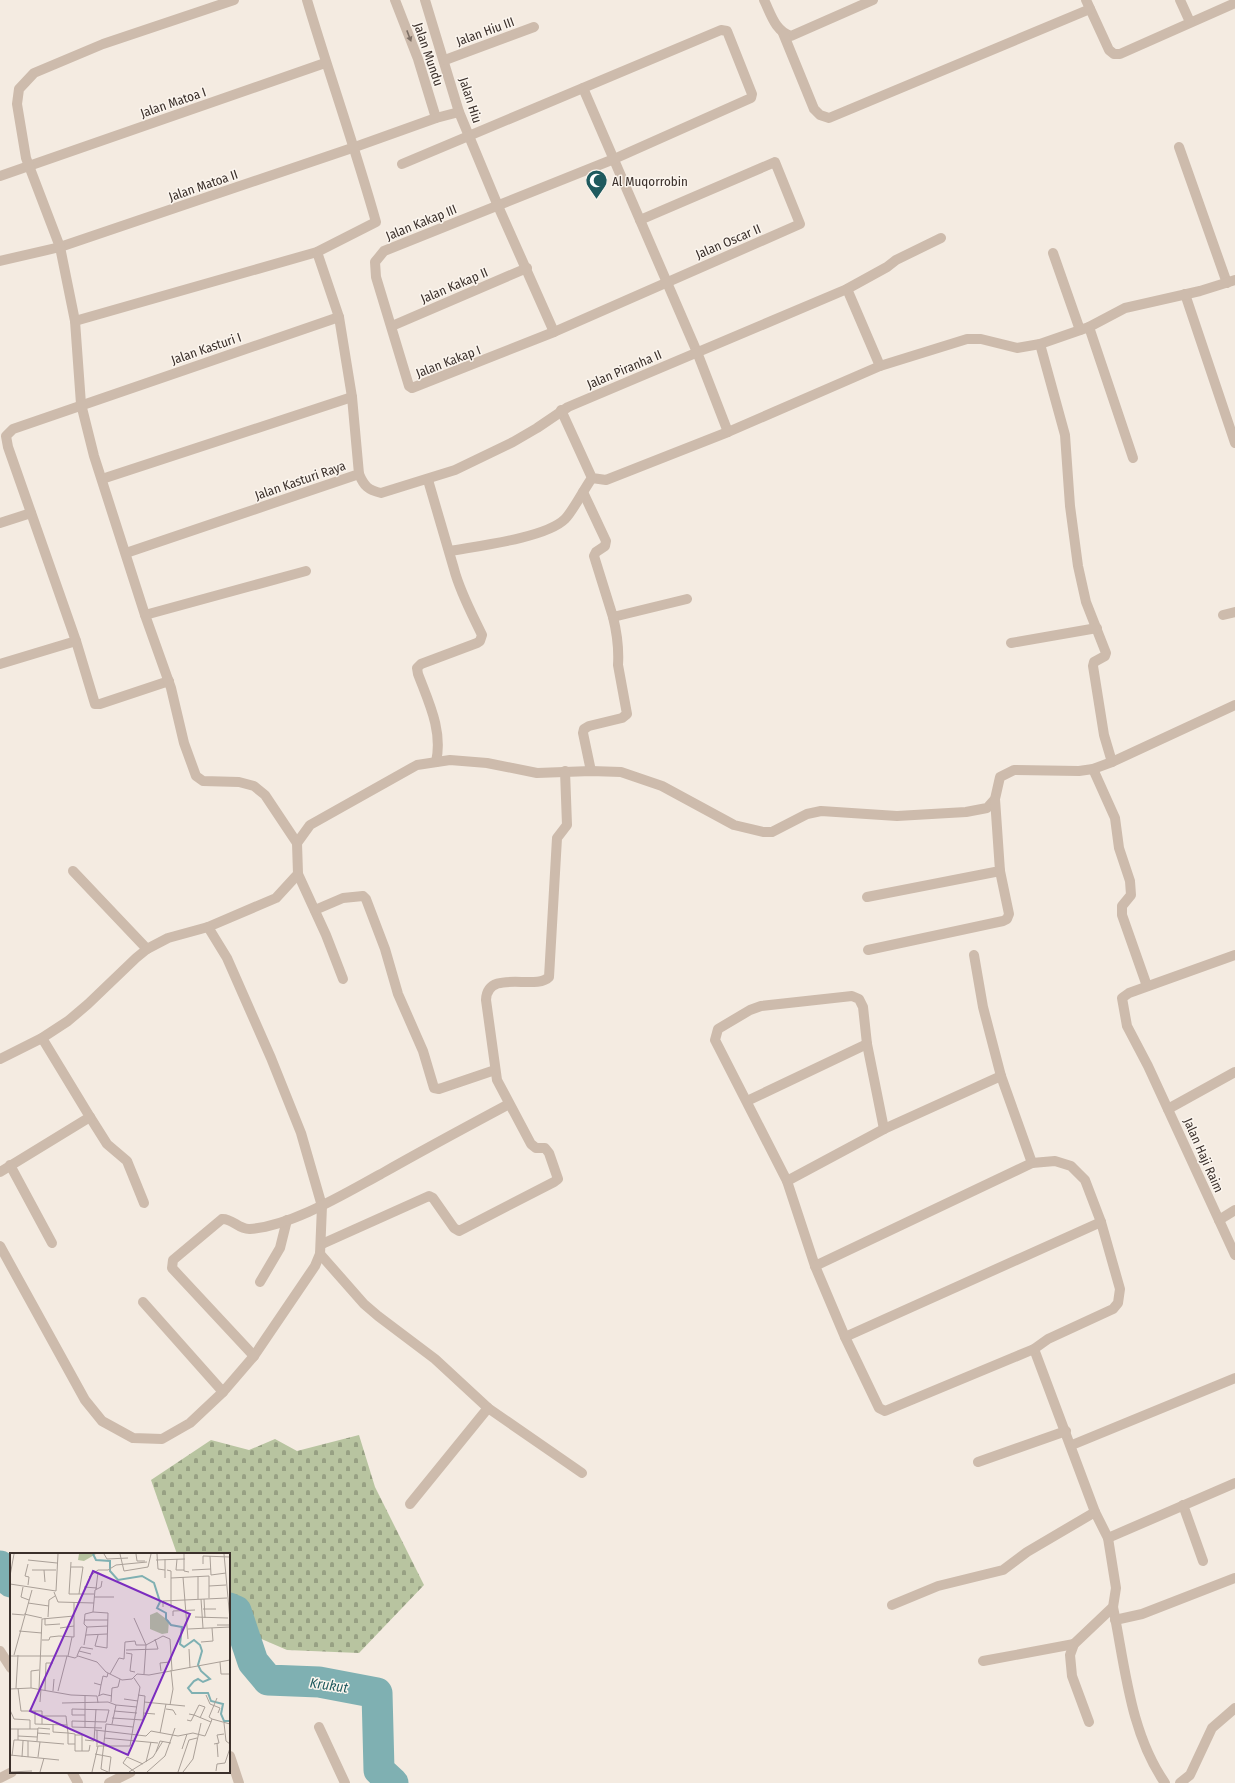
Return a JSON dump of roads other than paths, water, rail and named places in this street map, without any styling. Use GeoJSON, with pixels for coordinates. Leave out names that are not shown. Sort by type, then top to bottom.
{"type":"FeatureCollection","features":[{"type":"Feature","properties":{"kind":"street"},"geometry":{"type":"LineString","coordinates":[[234,0],[102,44],[34,74],[19,89],[17,104],[29,166],[60,247],[75,321],[81,404],[102,480],[145,615],[169,681],[184,743],[196,776],[203,781],[239,782],[254,786],[265,795],[272,804],[297,843],[298,874],[315,910],[343,979]]}},
{"type":"Feature","properties":{"kind":"street"},"geometry":{"type":"LineString","coordinates":[[75,321],[317,252],[376,222],[355,147],[325,63],[307,0]]}},
{"type":"Feature","properties":{"kind":"street","name":"Jalan Mundu"},"geometry":{"type":"LineString","coordinates":[[395,0],[418,59],[436,118]]}},
{"type":"Feature","properties":{"kind":"street","name":"Jalan Hiu"},"geometry":{"type":"LineString","coordinates":[[425,0],[459,112],[498,206],[527,268],[554,332]]}},
{"type":"Feature","properties":{"kind":"street"},"geometry":{"type":"LineString","coordinates":[[764,0],[776,25],[783,33],[814,109],[820,116],[829,118],[1088,5],[1109,50],[1114,54],[1120,54],[1235,3]]}},
{"type":"Feature","properties":{"kind":"street"},"geometry":{"type":"LineString","coordinates":[[783,33],[791,36],[873,0]]}},
{"type":"Feature","properties":{"kind":"street"},"geometry":{"type":"LineString","coordinates":[[1180,0],[1190,22]]}},
{"type":"Feature","properties":{"kind":"street","name":"Jalan Hiu III"},"geometry":{"type":"LineString","coordinates":[[444,60],[534,27]]}},
{"type":"Feature","properties":{"kind":"street","name":"Jalan Kakap III"},"geometry":{"type":"LineString","coordinates":[[392,326],[376,277],[375,262],[384,251],[614,159],[751,98],[752,94],[727,31],[722,30],[583,88]]}},
{"type":"Feature","properties":{"kind":"street","name":"Jalan Matoa I"},"geometry":{"type":"LineString","coordinates":[[0,176],[325,63]]}},
{"type":"Feature","properties":{"kind":"street"},"geometry":{"type":"LineString","coordinates":[[402,164],[583,88],[697,352],[728,432]]}},
{"type":"Feature","properties":{"kind":"street","name":"Jalan Matoa II"},"geometry":{"type":"LineString","coordinates":[[0,261],[60,247],[436,118],[459,112]]}},
{"type":"Feature","properties":{"kind":"street"},"geometry":{"type":"LineString","coordinates":[[592,478],[606,480],[728,432],[880,366],[966,340],[981,339],[1017,348],[1040,344],[1085,328],[1125,308],[1231,282],[1179,147]]}},
{"type":"Feature","properties":{"kind":"street","name":"Jalan Oscar II"},"geometry":{"type":"LineString","coordinates":[[554,332],[800,224],[775,162],[640,220]]}},
{"type":"Feature","properties":{"kind":"street","name":"Jalan Piranha II"},"geometry":{"type":"LineString","coordinates":[[359,474],[363,485],[370,490],[381,493],[428,480],[455,470],[513,442],[537,428],[561,410],[847,289],[887,267],[896,260],[941,238]]}},
{"type":"Feature","properties":{"kind":"street","name":"Jalan Kasturi Raya"},"geometry":{"type":"LineString","coordinates":[[126,553],[359,474],[352,397],[339,317],[317,252]]}},
{"type":"Feature","properties":{"kind":"street"},"geometry":{"type":"LineString","coordinates":[[1053,253],[1085,328],[1133,458]]}},
{"type":"Feature","properties":{"kind":"street","name":"Jalan Kakap II"},"geometry":{"type":"LineString","coordinates":[[392,326],[527,268]]}},
{"type":"Feature","properties":{"kind":"street"},"geometry":{"type":"LineString","coordinates":[[847,289],[880,366]]}},
{"type":"Feature","properties":{"kind":"street"},"geometry":{"type":"LineString","coordinates":[[1184,294],[1235,442]]}},
{"type":"Feature","properties":{"kind":"street","name":"Jalan Kasturi I"},"geometry":{"type":"LineString","coordinates":[[4,448],[6,436],[14,429],[81,404],[339,317]]}},
{"type":"Feature","properties":{"kind":"street","name":"Jalan Kakap I"},"geometry":{"type":"LineString","coordinates":[[392,326],[409,386],[412,388],[554,332]]}},
{"type":"Feature","properties":{"kind":"street"},"geometry":{"type":"LineString","coordinates":[[1040,344],[1065,435],[1070,506],[1078,566],[1086,602],[1106,653],[1105,656],[1094,662],[1092,666],[1104,735],[1112,762]]}},
{"type":"Feature","properties":{"kind":"street"},"geometry":{"type":"LineString","coordinates":[[102,480],[352,397]]}},
{"type":"Feature","properties":{"kind":"street"},"geometry":{"type":"LineString","coordinates":[[561,410],[592,478]]}},
{"type":"Feature","properties":{"kind":"street"},"geometry":{"type":"LineString","coordinates":[[4,448],[31,513],[76,640],[95,704],[100,704],[169,681]]}},
{"type":"Feature","properties":{"kind":"street"},"geometry":{"type":"LineString","coordinates":[[450,551],[538,534],[554,528],[566,519],[592,478]]}},
{"type":"Feature","properties":{"kind":"street"},"geometry":{"type":"LineString","coordinates":[[428,480],[460,588],[481,638],[477,643],[421,664],[417,668],[435,720],[438,737],[436,762]]}},
{"type":"Feature","properties":{"kind":"street"},"geometry":{"type":"LineString","coordinates":[[583,492],[606,541],[606,546],[596,552],[594,556],[613,617],[617,637],[619,659],[618,665],[627,714],[622,718],[584,728],[583,733],[591,770]]}},
{"type":"Feature","properties":{"kind":"street"},"geometry":{"type":"LineString","coordinates":[[0,523],[31,513]]}},
{"type":"Feature","properties":{"kind":"street"},"geometry":{"type":"LineString","coordinates":[[145,615],[306,571]]}},
{"type":"Feature","properties":{"kind":"street"},"geometry":{"type":"LineString","coordinates":[[613,617],[687,599]]}},
{"type":"Feature","properties":{"kind":"street"},"geometry":{"type":"LineString","coordinates":[[1223,615],[1235,612]]}},
{"type":"Feature","properties":{"kind":"street"},"geometry":{"type":"LineString","coordinates":[[1011,643],[1096,628]]}},
{"type":"Feature","properties":{"kind":"street"},"geometry":{"type":"LineString","coordinates":[[0,664],[76,640]]}},
{"type":"Feature","properties":{"kind":"street"},"geometry":{"type":"LineString","coordinates":[[868,950],[1007,919],[1009,914],[1000,871],[994,799],[1000,777],[1014,770],[1079,771],[1093,769],[1112,762],[1235,705]]}},
{"type":"Feature","properties":{"kind":"street"},"geometry":{"type":"LineString","coordinates":[[297,843],[310,825],[417,765],[450,760],[479,763],[537,773],[591,770],[620,772],[662,786],[734,825],[763,832],[772,832],[807,814],[821,811],[897,816],[966,812],[987,808],[994,799]]}},
{"type":"Feature","properties":{"kind":"street"},"geometry":{"type":"LineString","coordinates":[[1093,769],[1115,818],[1119,848],[1130,881],[1130,896],[1122,906],[1122,914],[1147,986],[1235,955]]}},
{"type":"Feature","properties":{"kind":"street"},"geometry":{"type":"LineString","coordinates":[[321,1249],[429,1196],[433,1198],[454,1228],[459,1231],[557,1181],[559,1177],[549,1153],[545,1148],[532,1146],[508,1104],[498,1080],[495,1070],[486,994],[490,988],[500,982],[543,980],[549,977],[557,838],[567,825],[565,771]]}},
{"type":"Feature","properties":{"kind":"street"},"geometry":{"type":"LineString","coordinates":[[73,871],[147,949]]}},
{"type":"Feature","properties":{"kind":"street"},"geometry":{"type":"LineString","coordinates":[[867,897],[1000,871]]}},
{"type":"Feature","properties":{"kind":"street"},"geometry":{"type":"LineString","coordinates":[[0,1059],[42,1038],[68,1021],[147,949],[168,938],[208,927],[276,898],[298,874]]}},
{"type":"Feature","properties":{"kind":"street"},"geometry":{"type":"LineString","coordinates":[[315,910],[343,898],[363,896],[366,899],[385,949],[398,994],[423,1051],[434,1088],[439,1089],[495,1070]]}},
{"type":"Feature","properties":{"kind":"street"},"geometry":{"type":"LineString","coordinates":[[0,1246],[85,1400],[102,1421],[132,1438],[162,1439],[190,1423],[224,1392],[254,1356],[314,1266],[321,1249],[322,1206],[301,1133],[274,1065],[227,958],[208,927]]}},
{"type":"Feature","properties":{"kind":"street"},"geometry":{"type":"LineString","coordinates":[[974,955],[983,1007],[1001,1076],[1032,1163]]}},
{"type":"Feature","properties":{"kind":"street","name":"Jalan Haji Raim"},"geometry":{"type":"LineString","coordinates":[[1147,986],[1129,993],[1122,998],[1127,1026],[1148,1066],[1235,1255]]}},
{"type":"Feature","properties":{"kind":"street"},"geometry":{"type":"LineString","coordinates":[[815,1266],[1032,1163],[1055,1161],[1071,1166],[1085,1180],[1101,1222],[1120,1289],[1118,1303],[1113,1309],[1048,1339],[1034,1349],[885,1411],[879,1408],[845,1337],[815,1266],[788,1181],[715,1040],[718,1029],[750,1010],[761,1006],[852,996],[859,999],[863,1007],[867,1044],[884,1129]]}},
{"type":"Feature","properties":{"kind":"street"},"geometry":{"type":"LineString","coordinates":[[42,1038],[106,1144],[127,1161],[144,1203]]}},
{"type":"Feature","properties":{"kind":"street"},"geometry":{"type":"LineString","coordinates":[[747,1101],[867,1044]]}},
{"type":"Feature","properties":{"kind":"street"},"geometry":{"type":"LineString","coordinates":[[1168,1109],[1235,1072]]}},
{"type":"Feature","properties":{"kind":"street"},"geometry":{"type":"LineString","coordinates":[[788,1181],[884,1129],[1001,1076]]}},
{"type":"Feature","properties":{"kind":"street"},"geometry":{"type":"LineString","coordinates":[[254,1356],[172,1268],[173,1260],[222,1219],[227,1218],[244,1229],[251,1229],[287,1220],[322,1206],[508,1104]]}},
{"type":"Feature","properties":{"kind":"street"},"geometry":{"type":"LineString","coordinates":[[0,1172],[90,1117]]}},
{"type":"Feature","properties":{"kind":"street"},"geometry":{"type":"LineString","coordinates":[[10,1165],[52,1244]]}},
{"type":"Feature","properties":{"kind":"street"},"geometry":{"type":"LineString","coordinates":[[1219,1220],[1235,1210]]}},
{"type":"Feature","properties":{"kind":"street"},"geometry":{"type":"LineString","coordinates":[[260,1282],[280,1248],[287,1220]]}},
{"type":"Feature","properties":{"kind":"street"},"geometry":{"type":"LineString","coordinates":[[845,1337],[1101,1222]]}},
{"type":"Feature","properties":{"kind":"street"},"geometry":{"type":"LineString","coordinates":[[321,1249],[364,1304],[394,1329],[435,1359],[488,1408],[582,1473]]}},
{"type":"Feature","properties":{"kind":"street"},"geometry":{"type":"LineString","coordinates":[[143,1302],[224,1392]]}},
{"type":"Feature","properties":{"kind":"street"},"geometry":{"type":"LineString","coordinates":[[1034,1349],[1072,1445],[1095,1512],[1108,1538],[1116,1588],[1113,1607],[1136,1723],[1149,1753],[1165,1783]]}},
{"type":"Feature","properties":{"kind":"street"},"geometry":{"type":"LineString","coordinates":[[1072,1445],[1235,1378]]}},
{"type":"Feature","properties":{"kind":"street"},"geometry":{"type":"LineString","coordinates":[[410,1504],[488,1408]]}},
{"type":"Feature","properties":{"kind":"street"},"geometry":{"type":"LineString","coordinates":[[978,1462],[1066,1431]]}},
{"type":"Feature","properties":{"kind":"street"},"geometry":{"type":"LineString","coordinates":[[1108,1538],[1235,1483]]}},
{"type":"Feature","properties":{"kind":"street"},"geometry":{"type":"LineString","coordinates":[[1183,1505],[1203,1561]]}},
{"type":"Feature","properties":{"kind":"street"},"geometry":{"type":"LineString","coordinates":[[892,1605],[938,1586],[1003,1570],[1027,1552],[1095,1512]]}},
{"type":"Feature","properties":{"kind":"street"},"geometry":{"type":"LineString","coordinates":[[1115,1620],[1142,1614],[1235,1578]]}},
{"type":"Feature","properties":{"kind":"street"},"geometry":{"type":"LineString","coordinates":[[1089,1722],[1072,1676],[1070,1659],[1074,1644],[1113,1607]]}},
{"type":"Feature","properties":{"kind":"street"},"geometry":{"type":"LineString","coordinates":[[983,1661],[1074,1644]]}},
{"type":"Feature","properties":{"kind":"street"},"geometry":{"type":"LineString","coordinates":[[0,1651],[10,1666]]}},
{"type":"Feature","properties":{"kind":"street"},"geometry":{"type":"LineString","coordinates":[[1180,1783],[1190,1775],[1212,1728],[1235,1708]]}},
{"type":"Feature","properties":{"kind":"street"},"geometry":{"type":"LineString","coordinates":[[319,1727],[345,1783]]}},
{"type":"Feature","properties":{"kind":"street"},"geometry":{"type":"LineString","coordinates":[[230,1756],[239,1783]]}},
{"type":"Feature","properties":{"kind":"street"},"geometry":{"type":"LineString","coordinates":[[0,1778],[10,1773]]}},
{"type":"Feature","properties":{"kind":"street"},"geometry":{"type":"LineString","coordinates":[[73,1773],[78,1783]]}},
{"type":"Feature","properties":{"kind":"street"},"geometry":{"type":"LineString","coordinates":[[109,1783],[129,1773]]}},
{"type":"Feature","properties":{"kind":"waterway","name":"Krukut"},"geometry":{"type":"LineString","coordinates":[[0,1566],[10,1581]]}},
{"type":"Feature","properties":{"kind":"waterway","name":"Krukut"},"geometry":{"type":"LineString","coordinates":[[230,1608],[236,1611],[253,1662],[268,1680],[319,1682],[377,1693],[379,1770],[393,1783]]}},
{"type":"Feature","properties":{"kind":"place","name":"Al Muqorrobin"},"geometry":{"type":"Point","coordinates":[596,200]}}]}
